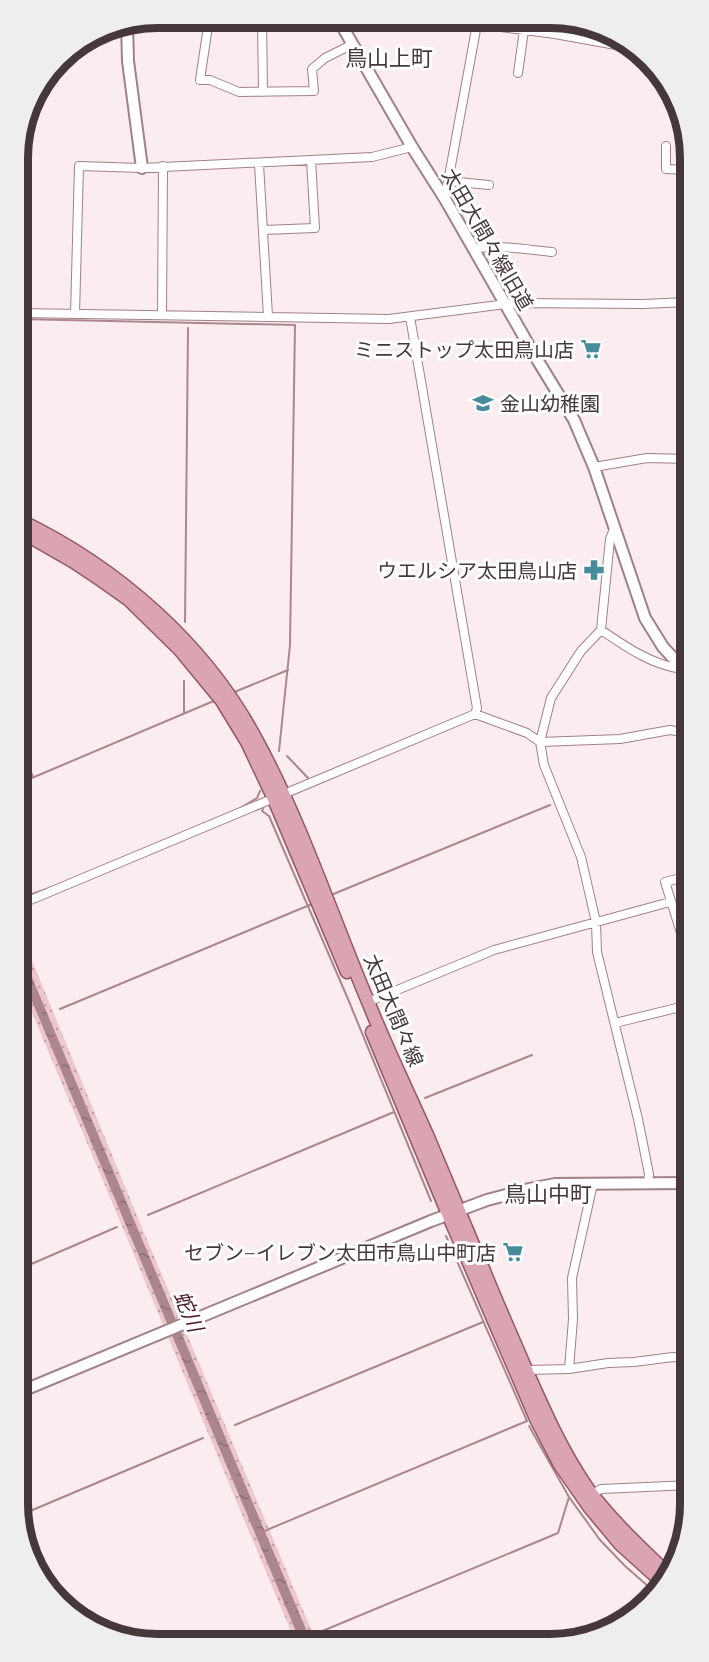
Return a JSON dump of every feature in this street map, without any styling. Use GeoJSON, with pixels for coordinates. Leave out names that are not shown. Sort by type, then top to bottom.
{"type":"FeatureCollection","features":[{"type":"Feature","properties":{"kind":"main road","name":"太田大間々線"},"geometry":{"type":"LineString","coordinates":[[29,525],[72,548],[103,569],[163,618],[208,668],[231,698],[257,740],[361,1004],[542,1407],[568,1458],[592,1494],[627,1534],[663,1569]]}},
{"type":"Feature","properties":{"kind":"main road","name":"太田大間々線"},"geometry":{"type":"LineString","coordinates":[[29,536],[128,599],[180,650],[222,701],[247,742],[278,795],[368,1002],[537,1421],[560,1465],[590,1508],[620,1544],[657,1577]]}},
{"type":"Feature","properties":{"kind":"street"},"geometry":{"type":"LineString","coordinates":[[207,28],[200,80],[210,80],[239,92],[314,92],[312,69],[325,58],[353,44]]}},
{"type":"Feature","properties":{"kind":"street"},"geometry":{"type":"LineString","coordinates":[[262,28],[263,92]]}},
{"type":"Feature","properties":{"kind":"street","name":"太田大間々線旧道"},"geometry":{"type":"LineString","coordinates":[[344,28],[574,420],[594,467],[645,618],[663,646],[680,666]]}},
{"type":"Feature","properties":{"kind":"street"},"geometry":{"type":"LineString","coordinates":[[445,199],[476,28]]}},
{"type":"Feature","properties":{"kind":"street"},"geometry":{"type":"LineString","coordinates":[[513,28],[603,39]]}},
{"type":"Feature","properties":{"kind":"street"},"geometry":{"type":"LineString","coordinates":[[518,73],[525,30]]}},
{"type":"Feature","properties":{"kind":"street"},"geometry":{"type":"LineString","coordinates":[[127,32],[128,61],[142,168]]}},
{"type":"Feature","properties":{"kind":"street"},"geometry":{"type":"LineString","coordinates":[[666,146],[666,169],[680,170]]}},
{"type":"Feature","properties":{"kind":"street"},"geometry":{"type":"LineString","coordinates":[[75,314],[79,166],[142,168],[258,164],[372,157],[412,147]]}},
{"type":"Feature","properties":{"kind":"street"},"geometry":{"type":"LineString","coordinates":[[263,230],[315,228],[311,160]]}},
{"type":"Feature","properties":{"kind":"street"},"geometry":{"type":"LineString","coordinates":[[258,164],[268,316]]}},
{"type":"Feature","properties":{"kind":"street"},"geometry":{"type":"LineString","coordinates":[[162,315],[163,166]]}},
{"type":"Feature","properties":{"kind":"street"},"geometry":{"type":"LineString","coordinates":[[448,181],[489,185]]}},
{"type":"Feature","properties":{"kind":"street"},"geometry":{"type":"LineString","coordinates":[[473,249],[495,248],[552,252]]}},
{"type":"Feature","properties":{"kind":"street"},"geometry":{"type":"LineString","coordinates":[[29,313],[389,319],[506,304],[680,302]]}},
{"type":"Feature","properties":{"kind":"street"},"geometry":{"type":"LineString","coordinates":[[410,317],[473,680],[477,708],[475,714]]}},
{"type":"Feature","properties":{"kind":"street"},"geometry":{"type":"LineString","coordinates":[[594,467],[647,458],[680,459]]}},
{"type":"Feature","properties":{"kind":"street"},"geometry":{"type":"LineString","coordinates":[[614,529],[610,539],[602,630],[581,651],[551,698],[540,742],[544,765],[581,857],[596,922],[597,952],[638,1119],[649,1174],[648,1183]]}},
{"type":"Feature","properties":{"kind":"street"},"geometry":{"type":"LineString","coordinates":[[602,630],[639,654],[680,671]]}},
{"type":"Feature","properties":{"kind":"street"},"geometry":{"type":"LineString","coordinates":[[28,901],[475,714],[527,733],[540,742],[620,739],[670,730],[680,732]]}},
{"type":"Feature","properties":{"kind":"street"},"geometry":{"type":"LineString","coordinates":[[680,878],[665,882],[680,931]]}},
{"type":"Feature","properties":{"kind":"street"},"geometry":{"type":"LineString","coordinates":[[368,1002],[494,950],[670,902]]}},
{"type":"Feature","properties":{"kind":"street"},"geometry":{"type":"LineString","coordinates":[[615,1023],[680,1007]]}},
{"type":"Feature","properties":{"kind":"street"},"geometry":{"type":"LineString","coordinates":[[28,1388],[453,1212],[488,1200],[555,1184],[680,1183]]}},
{"type":"Feature","properties":{"kind":"street"},"geometry":{"type":"LineString","coordinates":[[569,1369],[573,1319],[572,1278],[593,1184]]}},
{"type":"Feature","properties":{"kind":"street"},"geometry":{"type":"LineString","coordinates":[[526,1370],[569,1369],[608,1363],[680,1358]]}},
{"type":"Feature","properties":{"kind":"street"},"geometry":{"type":"LineString","coordinates":[[592,1494],[601,1489],[680,1485]]}},
{"type":"Feature","properties":{"kind":"shaded area"},"geometry":{"type":"Polygon","coordinates":[[[28,952],[313,1634],[308,1634],[28,969],[28,952]]]}},
{"type":"Feature","properties":{"kind":"shaded area"},"geometry":{"type":"Polygon","coordinates":[[[28,993],[297,1634],[292,1634],[28,1003],[28,993]]]}},
{"type":"Feature","properties":{"kind":"water"},"geometry":{"type":"Polygon","coordinates":[[[28,969],[308,1634],[297,1634],[28,993],[28,969]]]}},
{"type":"Feature","properties":{"kind":"waterway"},"geometry":{"type":"LineString","coordinates":[[29,319],[295,325],[290,645],[279,751]]}},
{"type":"Feature","properties":{"kind":"waterway"},"geometry":{"type":"LineString","coordinates":[[185,622],[188,328]]}},
{"type":"Feature","properties":{"kind":"waterway"},"geometry":{"type":"LineString","coordinates":[[232,693],[288,670]]}},
{"type":"Feature","properties":{"kind":"waterway"},"geometry":{"type":"LineString","coordinates":[[184,681],[184,713]]}},
{"type":"Feature","properties":{"kind":"waterway"},"geometry":{"type":"LineString","coordinates":[[29,779],[216,700]]}},
{"type":"Feature","properties":{"kind":"waterway"},"geometry":{"type":"LineString","coordinates":[[287,756],[308,778]]}},
{"type":"Feature","properties":{"kind":"waterway"},"geometry":{"type":"LineString","coordinates":[[29,766],[33,777]]}},
{"type":"Feature","properties":{"kind":"waterway"},"geometry":{"type":"LineString","coordinates":[[235,811],[257,798],[260,791]]}},
{"type":"Feature","properties":{"kind":"waterway"},"geometry":{"type":"LineString","coordinates":[[331,895],[550,805]]}},
{"type":"Feature","properties":{"kind":"waterway"},"geometry":{"type":"LineString","coordinates":[[263,809],[262,811],[269,816],[348,999],[431,1201]]}},
{"type":"Feature","properties":{"kind":"waterway"},"geometry":{"type":"LineString","coordinates":[[28,895],[58,885]]}},
{"type":"Feature","properties":{"kind":"waterway"},"geometry":{"type":"LineString","coordinates":[[60,1009],[312,904]]}},
{"type":"Feature","properties":{"kind":"waterway"},"geometry":{"type":"LineString","coordinates":[[425,1098],[532,1055]]}},
{"type":"Feature","properties":{"kind":"waterway"},"geometry":{"type":"LineString","coordinates":[[148,1215],[394,1112]]}},
{"type":"Feature","properties":{"kind":"waterway"},"geometry":{"type":"LineString","coordinates":[[28,1265],[117,1227]]}},
{"type":"Feature","properties":{"kind":"waterway"},"geometry":{"type":"LineString","coordinates":[[262,1532],[527,1421],[446,1236]]}},
{"type":"Feature","properties":{"kind":"waterway"},"geometry":{"type":"LineString","coordinates":[[235,1425],[483,1322]]}},
{"type":"Feature","properties":{"kind":"waterway"},"geometry":{"type":"LineString","coordinates":[[320,1632],[558,1533],[569,1497],[529,1426]]}},
{"type":"Feature","properties":{"kind":"waterway"},"geometry":{"type":"LineString","coordinates":[[29,1511],[203,1438]]}},
{"type":"Feature","properties":{"kind":"waterway"},"geometry":{"type":"LineString","coordinates":[[569,1497],[600,1540],[649,1587]]}},
{"type":"Feature","properties":{"kind":"place","name":"ミニストップ太田鳥山店"},"geometry":{"type":"Point","coordinates":[591,349]}},
{"type":"Feature","properties":{"kind":"place","name":"金山幼稚園"},"geometry":{"type":"Point","coordinates":[483,403]}},
{"type":"Feature","properties":{"kind":"place","name":"ウエルシア太田鳥山店"},"geometry":{"type":"Point","coordinates":[594,570]}},
{"type":"Feature","properties":{"kind":"place","name":"セブン−イレブン太田市鳥山中町店"},"geometry":{"type":"Point","coordinates":[513,1252]}},
{"type":"Feature","properties":{"kind":"district","name":"鳥山上町"},"geometry":{"type":"Point","coordinates":[389,57]}},
{"type":"Feature","properties":{"kind":"district","name":"鳥山中町"},"geometry":{"type":"Point","coordinates":[548,1193]}},
{"type":"Feature","properties":{"kind":"water label","name":"蛇川"},"geometry":{"type":"Point","coordinates":[189,1311]}}]}
